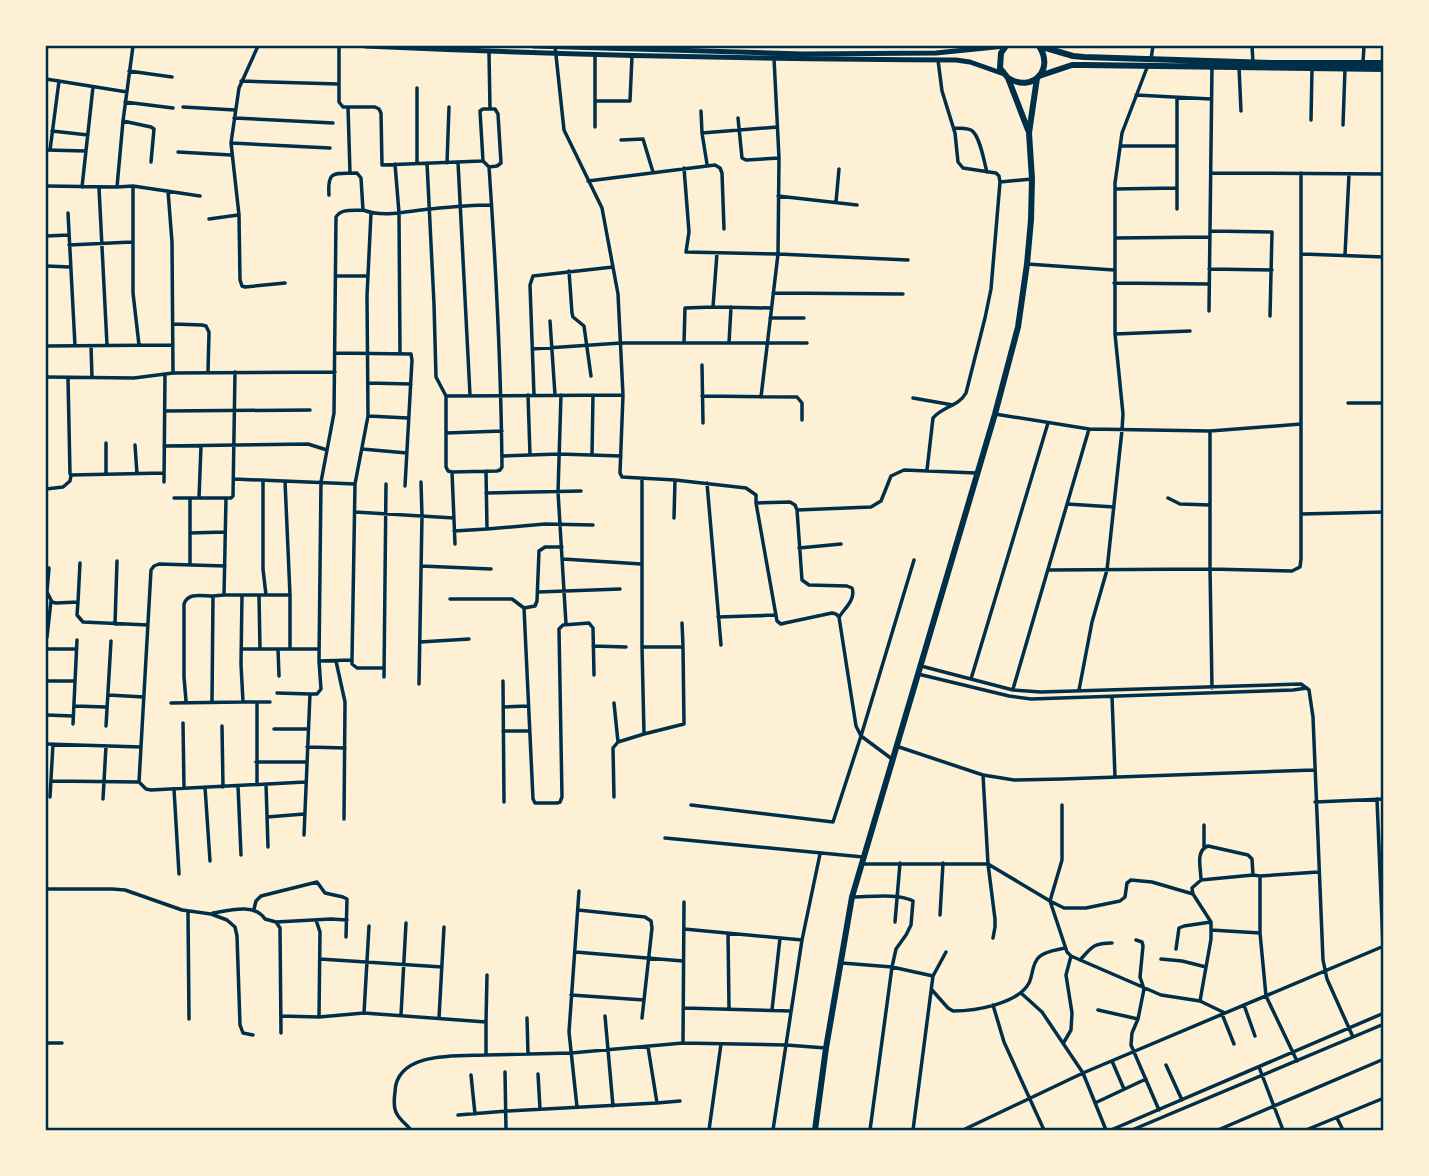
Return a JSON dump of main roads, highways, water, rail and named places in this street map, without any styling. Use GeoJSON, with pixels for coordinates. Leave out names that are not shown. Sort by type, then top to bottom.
{"type":"FeatureCollection","features":[{"type":"Feature","properties":{"kind":"highway"},"geometry":{"type":"LineString","coordinates":[[1005,46],[1001,53],[1000,68],[1006,76],[1029,133]]}},
{"type":"Feature","properties":{"kind":"highway"},"geometry":{"type":"LineString","coordinates":[[1039,46],[1073,56],[1149,62],[1239,67],[1384,69]]}},
{"type":"Feature","properties":{"kind":"highway"},"geometry":{"type":"LineString","coordinates":[[815,1130],[852,897],[995,414],[1018,327],[1031,220],[1029,133],[1038,77],[1044,68],[1045,58],[1039,46]]}},
{"type":"Feature","properties":{"kind":"highway"},"geometry":{"type":"LineString","coordinates":[[1006,76],[1017,83],[1028,83],[1072,65],[1149,62],[1384,62]]}}]}
